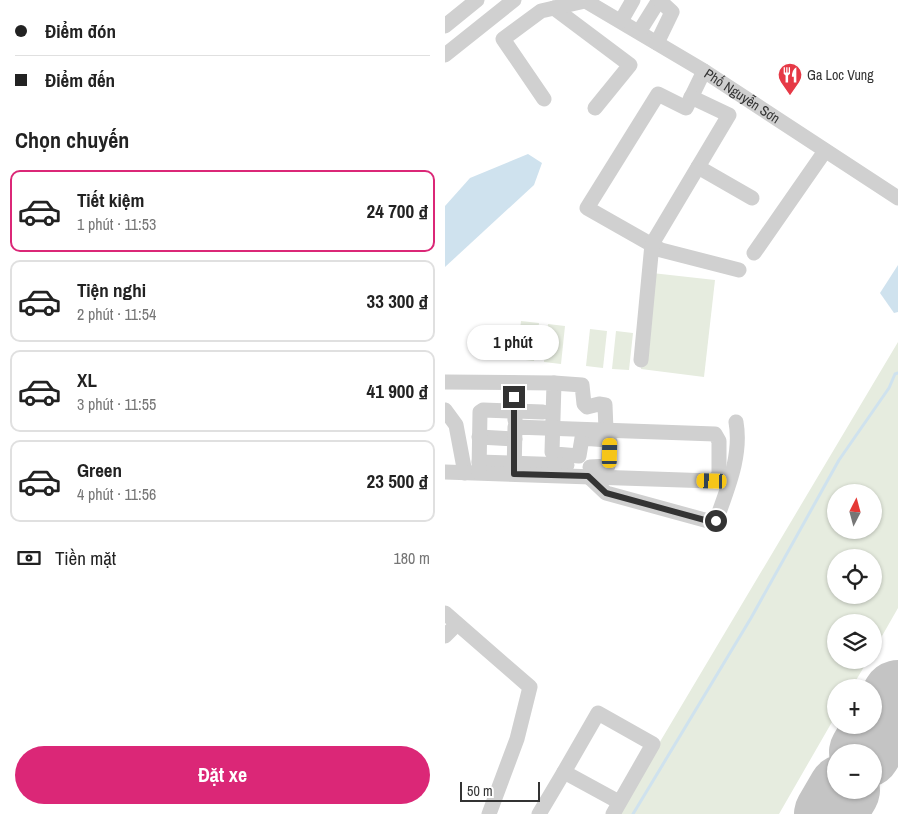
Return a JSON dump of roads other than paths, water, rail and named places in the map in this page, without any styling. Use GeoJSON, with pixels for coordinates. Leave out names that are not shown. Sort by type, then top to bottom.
{"type":"FeatureCollection","features":[{"type":"Feature","properties":{"kind":"street"},"geometry":{"type":"LineString","coordinates":[[445,26],[477,0]]}},
{"type":"Feature","properties":{"kind":"street"},"geometry":{"type":"LineString","coordinates":[[445,55],[514,0]]}},
{"type":"Feature","properties":{"kind":"street"},"geometry":{"type":"LineString","coordinates":[[545,100],[503,39],[541,11],[585,0]]}},
{"type":"Feature","properties":{"kind":"street","name":"Phố Nguyễn Sơn"},"geometry":{"type":"LineString","coordinates":[[585,0],[704,71],[898,198]]}},
{"type":"Feature","properties":{"kind":"street"},"geometry":{"type":"LineString","coordinates":[[621,21],[633,0]]}},
{"type":"Feature","properties":{"kind":"street"},"geometry":{"type":"LineString","coordinates":[[639,32],[659,0],[672,12],[657,43]]}},
{"type":"Feature","properties":{"kind":"street"},"geometry":{"type":"LineString","coordinates":[[554,8],[630,65],[595,108]]}},
{"type":"Feature","properties":{"kind":"street"},"geometry":{"type":"LineString","coordinates":[[704,71],[686,108],[658,94],[587,208],[661,250],[739,270]]}},
{"type":"Feature","properties":{"kind":"street"},"geometry":{"type":"LineString","coordinates":[[641,360],[652,244],[729,115],[691,97]]}},
{"type":"Feature","properties":{"kind":"street"},"geometry":{"type":"LineString","coordinates":[[755,253],[825,151]]}},
{"type":"Feature","properties":{"kind":"street"},"geometry":{"type":"LineString","coordinates":[[698,166],[752,198]]}},
{"type":"Feature","properties":{"kind":"street"},"geometry":{"type":"LineString","coordinates":[[445,382],[582,385],[584,404],[587,407],[599,404],[605,405],[606,430]]}},
{"type":"Feature","properties":{"kind":"street"},"geometry":{"type":"LineString","coordinates":[[514,383],[514,468]]}},
{"type":"Feature","properties":{"kind":"street"},"geometry":{"type":"LineString","coordinates":[[445,472],[474,469],[608,466],[610,442],[607,440],[582,438],[579,456],[555,454],[552,452],[554,383]]}},
{"type":"Feature","properties":{"kind":"street"},"geometry":{"type":"LineString","coordinates":[[445,410],[456,425],[474,469]]}},
{"type":"Feature","properties":{"kind":"street"},"geometry":{"type":"LineString","coordinates":[[474,469],[479,437],[480,412],[483,410],[543,412]]}},
{"type":"Feature","properties":{"kind":"street"},"geometry":{"type":"LineString","coordinates":[[588,476],[606,493],[712,522],[716,521],[733,473],[738,437],[736,422]]}},
{"type":"Feature","properties":{"kind":"street"},"geometry":{"type":"LineString","coordinates":[[479,437],[553,428],[715,434],[719,441],[719,476],[712,481],[588,476],[514,468]]}},
{"type":"Feature","properties":{"kind":"street"},"geometry":{"type":"LineString","coordinates":[[445,613],[530,687],[517,740],[489,814]]}},
{"type":"Feature","properties":{"kind":"street"},"geometry":{"type":"LineString","coordinates":[[445,636],[457,624]]}},
{"type":"Feature","properties":{"kind":"street"},"geometry":{"type":"LineString","coordinates":[[539,814],[598,713],[653,744],[616,808],[564,772]]}},
{"type":"Feature","properties":{"kind":"water"},"geometry":{"type":"Polygon","coordinates":[[[528,154],[542,163],[534,185],[445,267],[445,206],[470,178],[528,154]]]}},
{"type":"Feature","properties":{"kind":"water"},"geometry":{"type":"Polygon","coordinates":[[[898,265],[898,312],[894,313],[880,293],[898,265]]]}},
{"type":"Feature","properties":{"kind":"waterway"},"geometry":{"type":"LineString","coordinates":[[633,814],[751,618],[839,460],[889,388],[895,374],[898,373]]}},
{"type":"Feature","properties":{"kind":"place","name":"Ga Loc Vung"},"geometry":{"type":"Point","coordinates":[790,96]}}]}
